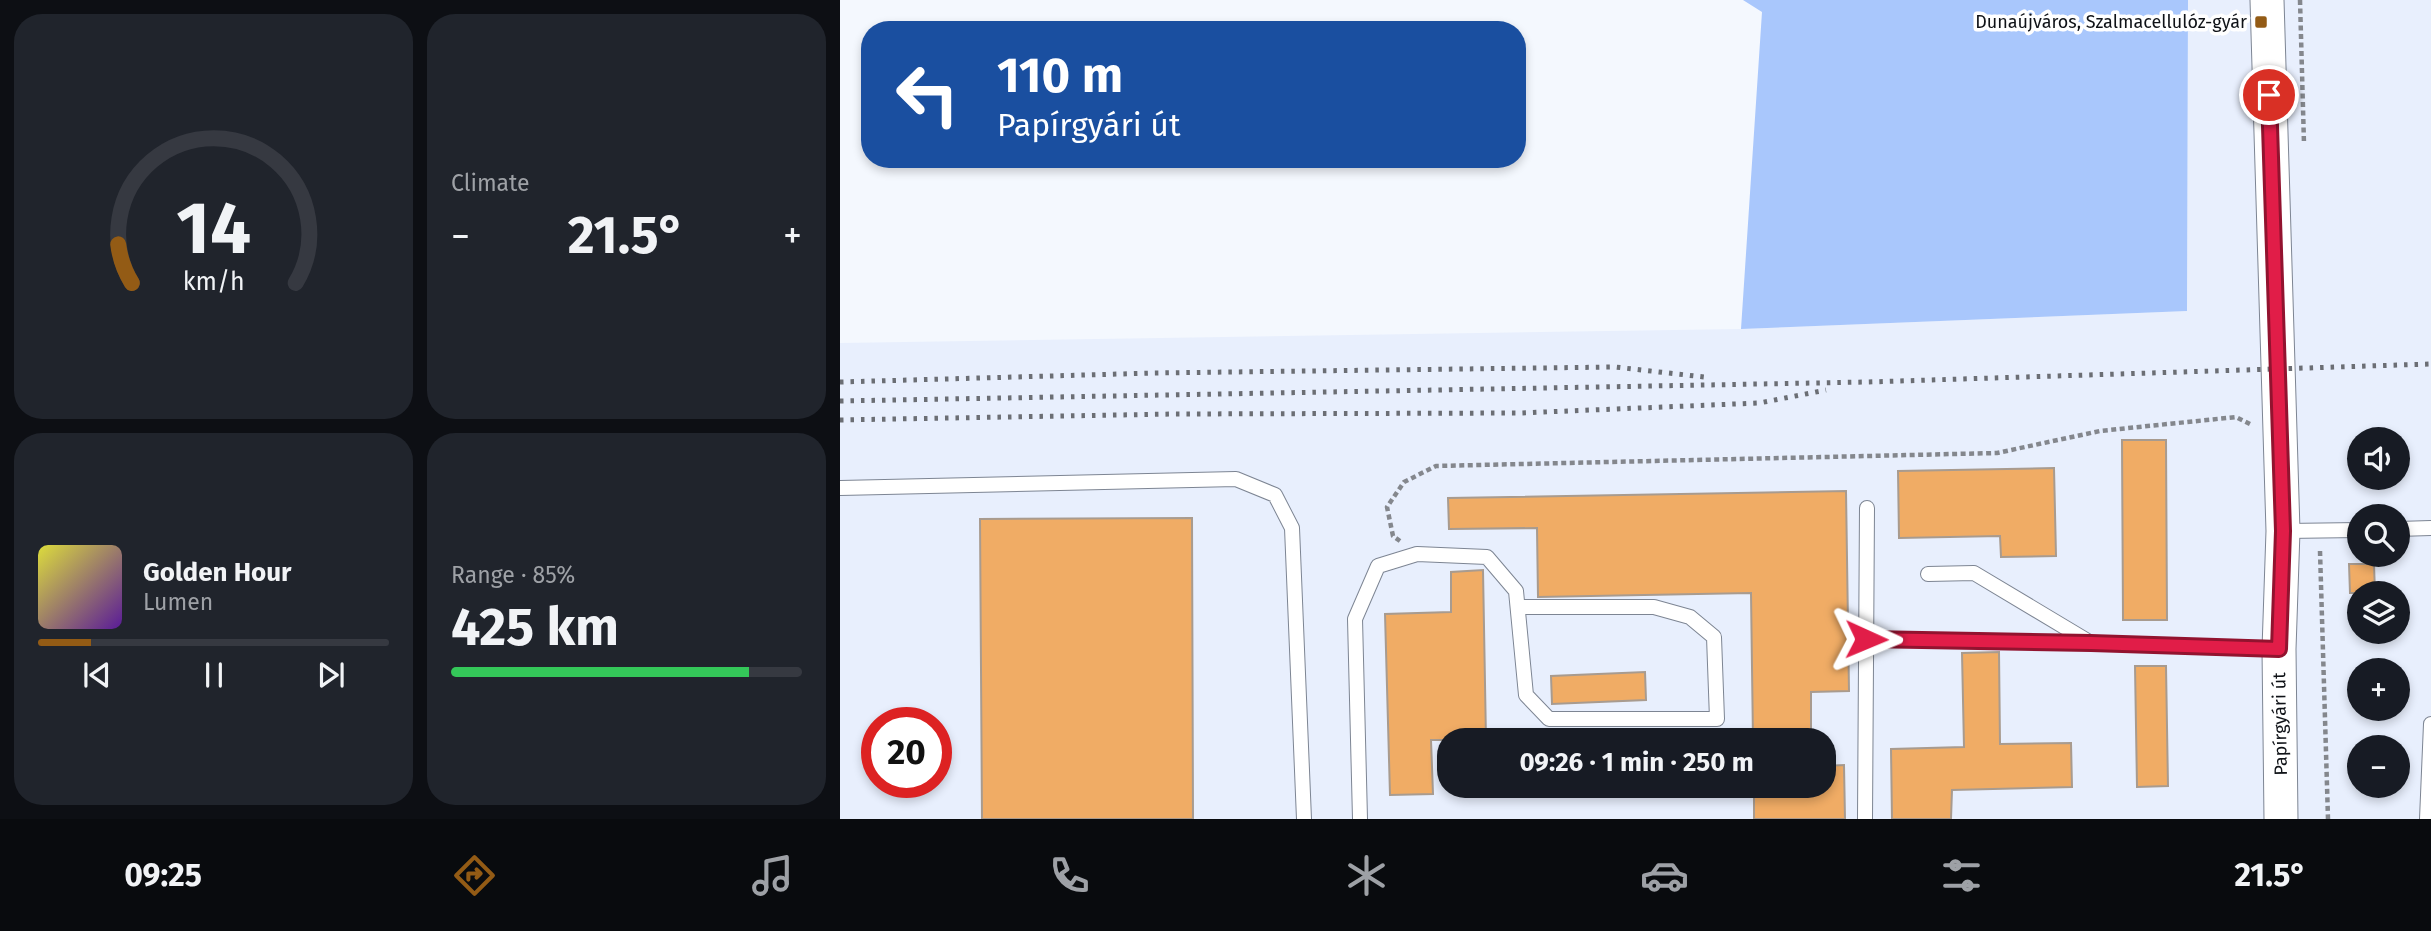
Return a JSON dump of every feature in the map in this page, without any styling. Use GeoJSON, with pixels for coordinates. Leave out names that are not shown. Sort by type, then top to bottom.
{"type":"FeatureCollection","features":[{"type":"Feature","properties":{"kind":"street","name":"Papírgyári út"},"geometry":{"type":"LineString","coordinates":[[2267,0],[2283,531],[2279,649],[2281,819]]}},
{"type":"Feature","properties":{"kind":"lane"},"geometry":{"type":"LineString","coordinates":[[840,488],[1236,479],[1275,495],[1292,528],[1304,819]]}},
{"type":"Feature","properties":{"kind":"lane"},"geometry":{"type":"LineString","coordinates":[[1866,819],[1867,508]]}},
{"type":"Feature","properties":{"kind":"lane"},"geometry":{"type":"LineString","coordinates":[[2410,529],[2431,528]]}},
{"type":"Feature","properties":{"kind":"lane"},"geometry":{"type":"LineString","coordinates":[[2283,531],[2347,530]]}},
{"type":"Feature","properties":{"kind":"lane"},"geometry":{"type":"LineString","coordinates":[[1360,819],[1355,619],[1378,566],[1417,554],[1487,557],[1516,591],[1526,695],[1549,719],[1717,719],[1714,637],[1689,617],[1654,607],[1518,607]]}},
{"type":"Feature","properties":{"kind":"lane"},"geometry":{"type":"LineString","coordinates":[[1928,574],[1974,573],[2091,643]]}},
{"type":"Feature","properties":{"kind":"lane"},"geometry":{"type":"LineString","coordinates":[[1866,639],[2279,649]]}},
{"type":"Feature","properties":{"kind":"lane"},"geometry":{"type":"LineString","coordinates":[[2427,819],[2431,724]]}},
{"type":"Feature","properties":{"kind":"path"},"geometry":{"type":"LineString","coordinates":[[1417,554],[1393,536],[1387,507],[1404,482],[1436,466],[1997,453],[2100,431],[2236,417],[2259,428],[2281,447]]}},
{"type":"Feature","properties":{"kind":"path"},"geometry":{"type":"LineString","coordinates":[[2316,531],[2322,563],[2328,819]]}},
{"type":"Feature","properties":{"kind":"shaded area"},"geometry":{"type":"Polygon","coordinates":[[[1743,0],[2188,0],[2187,311],[1741,329],[1762,12],[1743,0]]]}},
{"type":"Feature","properties":{"kind":"shaded area"},"geometry":{"type":"Polygon","coordinates":[[[2188,0],[2431,0],[2431,819],[840,819],[840,343],[1741,329],[2187,311],[2188,0]]]}},
{"type":"Feature","properties":{"kind":"building"},"geometry":{"type":"Polygon","coordinates":[[[2122,440],[2166,440],[2167,620],[2123,620],[2122,440]]]}},
{"type":"Feature","properties":{"kind":"building"},"geometry":{"type":"Polygon","coordinates":[[[2054,468],[2056,556],[2001,557],[2000,536],[1899,538],[1898,471],[2054,468]]]}},
{"type":"Feature","properties":{"kind":"building"},"geometry":{"type":"Polygon","coordinates":[[[1846,491],[1849,691],[1811,692],[1811,728],[1753,728],[1751,593],[1538,597],[1537,528],[1449,529],[1448,498],[1846,491]]]}},
{"type":"Feature","properties":{"kind":"building"},"geometry":{"type":"Polygon","coordinates":[[[1192,518],[1193,819],[982,819],[980,519],[1192,518]]]}},
{"type":"Feature","properties":{"kind":"building"},"geometry":{"type":"Polygon","coordinates":[[[2349,567],[2374,567],[2375,581],[2350,581],[2349,567]]]}},
{"type":"Feature","properties":{"kind":"building"},"geometry":{"type":"Polygon","coordinates":[[[1483,570],[1486,728],[1437,728],[1437,740],[1431,740],[1433,794],[1390,795],[1385,614],[1451,612],[1451,572],[1483,570]]]}},
{"type":"Feature","properties":{"kind":"building"},"geometry":{"type":"Polygon","coordinates":[[[1999,652],[2000,744],[2071,743],[2072,787],[1952,790],[1951,819],[1892,819],[1891,749],[1964,747],[1962,653],[1999,652]]]}},
{"type":"Feature","properties":{"kind":"building"},"geometry":{"type":"Polygon","coordinates":[[[2135,666],[2166,666],[2168,786],[2137,787],[2135,666]]]}},
{"type":"Feature","properties":{"kind":"building"},"geometry":{"type":"Polygon","coordinates":[[[1645,672],[1646,700],[1552,704],[1551,676],[1645,672]]]}},
{"type":"Feature","properties":{"kind":"building"},"geometry":{"type":"Polygon","coordinates":[[[1836,765],[1844,765],[1845,819],[1754,819],[1754,798],[1836,798],[1836,765]]]}},
{"type":"Feature","properties":{"kind":"railway"},"geometry":{"type":"LineString","coordinates":[[840,401],[1868,382],[2431,364]]}},
{"type":"Feature","properties":{"kind":"railway"},"geometry":{"type":"LineString","coordinates":[[840,382],[1154,373],[1615,367],[1704,377]]}},
{"type":"Feature","properties":{"kind":"railway"},"geometry":{"type":"LineString","coordinates":[[840,420],[1175,414],[1520,413],[1759,403],[1826,390]]}},
{"type":"Feature","properties":{"kind":"place","name":"Dunaújváros, Szalmacellulóz-gyár"},"geometry":{"type":"Point","coordinates":[2261,22]}},
{"type":"Feature","properties":{"kind":"route"},"geometry":{"type":"LineString","coordinates":[[1866,639],[2279,649],[2283,531],[2269,95]]}}]}
